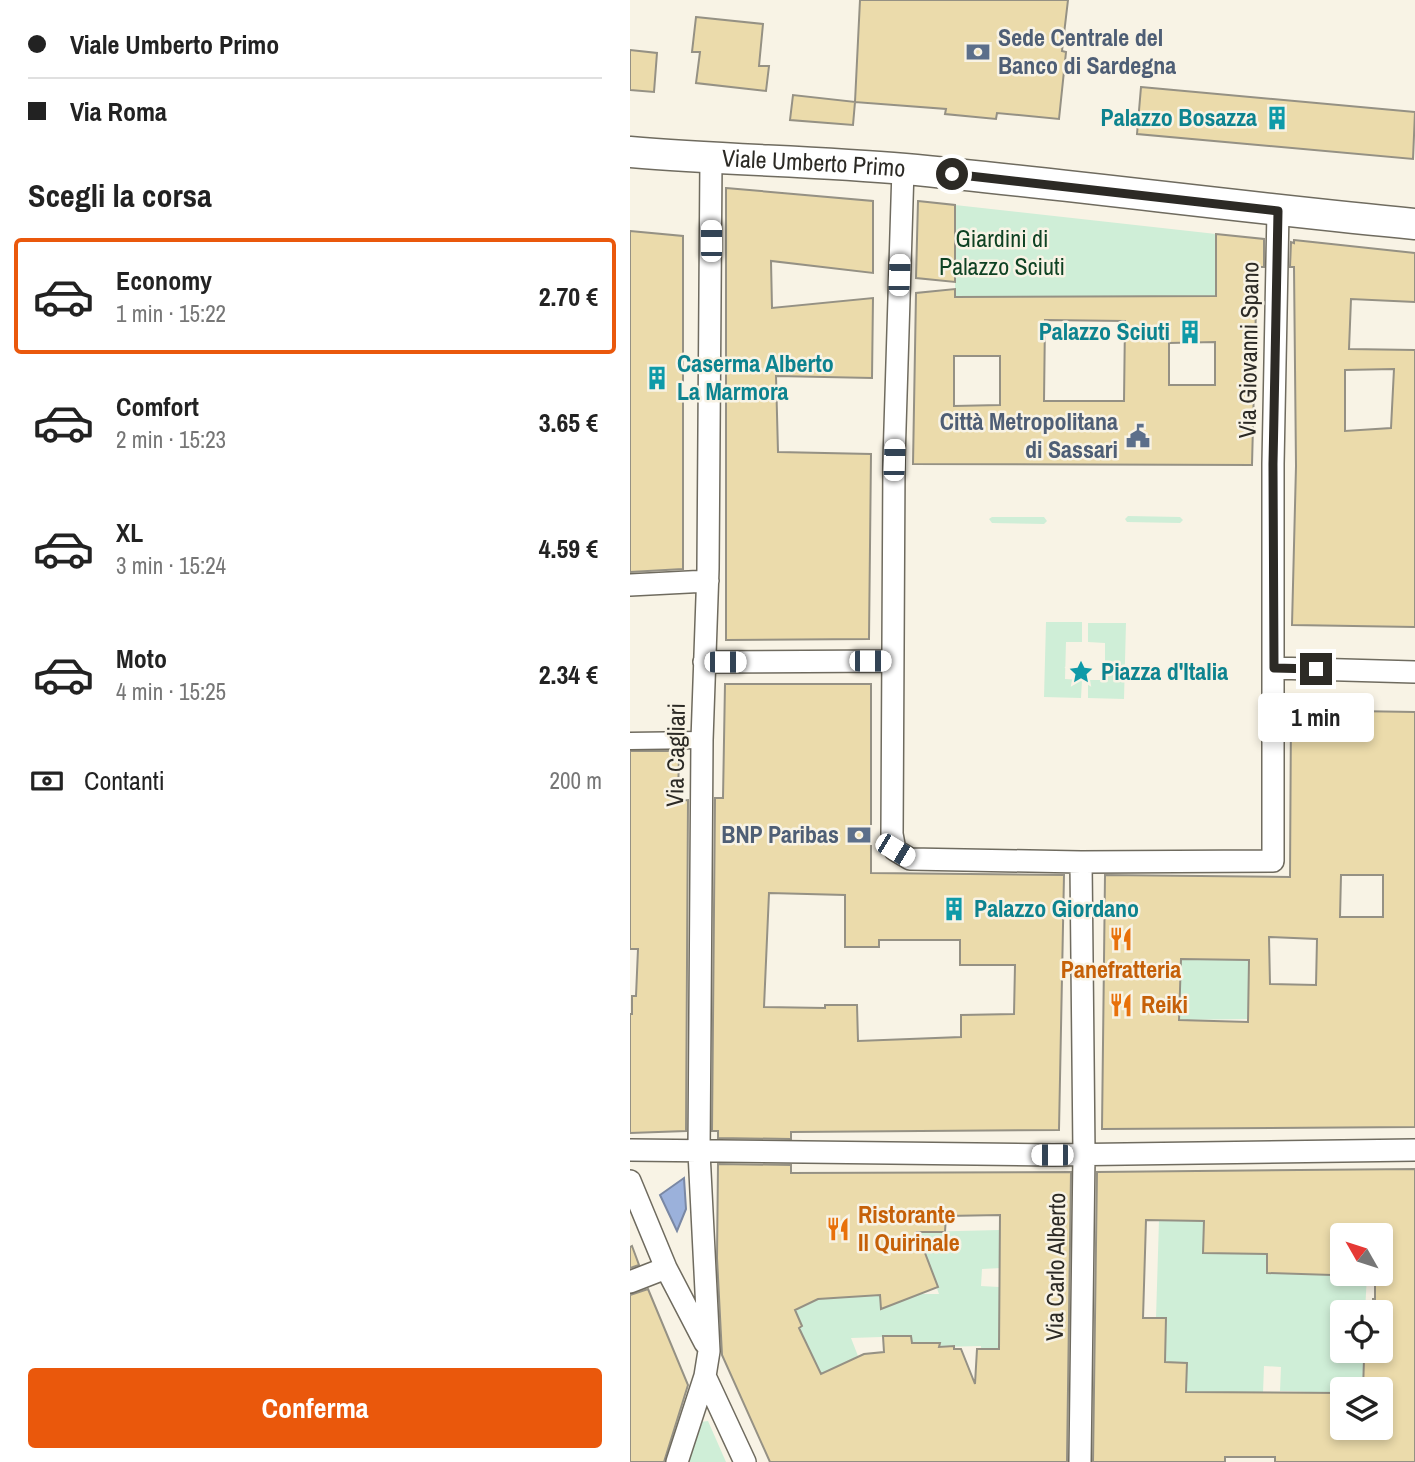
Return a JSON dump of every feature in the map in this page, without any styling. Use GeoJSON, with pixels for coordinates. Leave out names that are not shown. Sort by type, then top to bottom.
{"type":"FeatureCollection","features":[{"type":"Feature","properties":{"kind":"main road","name":"Viale Umberto Primo"},"geometry":{"type":"LineString","coordinates":[[630,152],[902,169],[1278,211],[1415,223]]}},
{"type":"Feature","properties":{"kind":"street","name":"Via Cagliari"},"geometry":{"type":"LineString","coordinates":[[677,1462],[705,1376],[709,1351],[699,1152],[711,159]]}},
{"type":"Feature","properties":{"kind":"street"},"geometry":{"type":"LineString","coordinates":[[902,169],[894,460],[892,834],[895,850],[910,859],[1273,861],[1274,668],[1415,672]]}},
{"type":"Feature","properties":{"kind":"street","name":"Via Giovanni Spano"},"geometry":{"type":"LineString","coordinates":[[1274,668],[1273,491],[1278,211]]}},
{"type":"Feature","properties":{"kind":"street"},"geometry":{"type":"LineString","coordinates":[[630,584],[708,581]]}},
{"type":"Feature","properties":{"kind":"street"},"geometry":{"type":"LineString","coordinates":[[704,662],[892,660]]}},
{"type":"Feature","properties":{"kind":"street"},"geometry":{"type":"LineString","coordinates":[[630,741],[702,740]]}},
{"type":"Feature","properties":{"kind":"street","name":"Via Carlo Alberto"},"geometry":{"type":"LineString","coordinates":[[1080,1462],[1084,1154],[1081,862]]}},
{"type":"Feature","properties":{"kind":"street"},"geometry":{"type":"LineString","coordinates":[[630,1150],[1084,1154],[1415,1150]]}},
{"type":"Feature","properties":{"kind":"street"},"geometry":{"type":"LineString","coordinates":[[630,1181],[666,1268],[709,1351]]}},
{"type":"Feature","properties":{"kind":"street"},"geometry":{"type":"LineString","coordinates":[[630,1282],[666,1268]]}},
{"type":"Feature","properties":{"kind":"street"},"geometry":{"type":"LineString","coordinates":[[705,1376],[745,1462]]}},
{"type":"Feature","properties":{"kind":"green space","name":"Giardini di Palazzo Sciuti"},"geometry":{"type":"Polygon","coordinates":[[[955,205],[1216,234],[1216,296],[955,297],[955,205]]]}},
{"type":"Feature","properties":{"kind":"green space"},"geometry":{"type":"Polygon","coordinates":[[[1128,516],[1180,517],[1183,520],[1180,523],[1127,522],[1125,519],[1128,516]]]}},
{"type":"Feature","properties":{"kind":"green space"},"geometry":{"type":"Polygon","coordinates":[[[1044,517],[1047,521],[1044,524],[992,523],[989,519],[1044,517]]]}},
{"type":"Feature","properties":{"kind":"green space"},"geometry":{"type":"Polygon","coordinates":[[[1046,622],[1082,622],[1082,642],[1066,642],[1065,679],[1082,680],[1081,698],[1044,697],[1046,622]]]}},
{"type":"Feature","properties":{"kind":"green space"},"geometry":{"type":"Polygon","coordinates":[[[1088,623],[1126,623],[1124,699],[1088,698],[1088,680],[1105,680],[1105,643],[1088,642],[1088,623]]]}},
{"type":"Feature","properties":{"kind":"green space"},"geometry":{"type":"Polygon","coordinates":[[[1181,959],[1249,960],[1248,1019],[1176,1020],[1181,959]]]}},
{"type":"Feature","properties":{"kind":"green space"},"geometry":{"type":"Polygon","coordinates":[[[1399,1216],[1399,1257],[1393,1257],[1393,1223],[1366,1223],[1399,1216]]]}},
{"type":"Feature","properties":{"kind":"green space"},"geometry":{"type":"Polygon","coordinates":[[[1159,1220],[1204,1221],[1203,1253],[1267,1254],[1267,1273],[1330,1274],[1330,1286],[1366,1286],[1366,1300],[1330,1300],[1330,1363],[1363,1363],[1363,1377],[1330,1377],[1330,1393],[1280,1391],[1281,1367],[1264,1366],[1263,1393],[1186,1392],[1187,1363],[1165,1362],[1166,1319],[1156,1318],[1159,1220]]]}},
{"type":"Feature","properties":{"kind":"green space"},"geometry":{"type":"Polygon","coordinates":[[[1000,1230],[1001,1268],[982,1269],[981,1286],[999,1287],[999,1324],[1007,1355],[981,1355],[981,1346],[939,1347],[940,1343],[912,1343],[911,1336],[851,1338],[858,1356],[821,1374],[799,1328],[802,1326],[795,1310],[828,1294],[939,1294],[917,1232],[1000,1230]]]}},
{"type":"Feature","properties":{"kind":"green space"},"geometry":{"type":"Polygon","coordinates":[[[708,1421],[726,1462],[687,1462],[700,1422],[708,1421]]]}},
{"type":"Feature","properties":{"kind":"water"},"geometry":{"type":"Polygon","coordinates":[[[684,1178],[686,1209],[677,1231],[660,1195],[684,1178]]]}},
{"type":"Feature","properties":{"kind":"building"},"geometry":{"type":"Polygon","coordinates":[[[860,0],[1068,0],[1062,51],[1066,52],[1059,119],[997,113],[996,119],[945,114],[946,109],[855,102],[860,0]]]}},
{"type":"Feature","properties":{"kind":"building"},"geometry":{"type":"Polygon","coordinates":[[[696,17],[763,24],[759,66],[769,66],[766,91],[696,83],[700,52],[692,52],[696,17]]]}},
{"type":"Feature","properties":{"kind":"building"},"geometry":{"type":"Polygon","coordinates":[[[630,50],[657,53],[654,92],[630,90],[630,50]]]}},
{"type":"Feature","properties":{"kind":"building","name":"Palazzo Bosazza"},"geometry":{"type":"Polygon","coordinates":[[[1141,87],[1415,112],[1413,159],[1137,134],[1141,87]]]}},
{"type":"Feature","properties":{"kind":"building"},"geometry":{"type":"Polygon","coordinates":[[[793,95],[855,102],[853,125],[790,120],[793,95]]]}},
{"type":"Feature","properties":{"kind":"building"},"geometry":{"type":"Polygon","coordinates":[[[726,188],[873,201],[873,273],[771,261],[772,308],[873,298],[872,378],[776,376],[778,452],[871,454],[869,639],[726,640],[726,188]]]}},
{"type":"Feature","properties":{"kind":"building"},"geometry":{"type":"Polygon","coordinates":[[[918,201],[955,205],[955,282],[916,278],[918,201]]]}},
{"type":"Feature","properties":{"kind":"building","name":"Caserma Alberto La Marmora"},"geometry":{"type":"Polygon","coordinates":[[[630,231],[683,236],[683,569],[630,572],[630,231]]]}},
{"type":"Feature","properties":{"kind":"building","name":"Palazzo Sciuti"},"geometry":{"type":"Polygon","coordinates":[[[1216,234],[1264,239],[1264,267],[1257,267],[1252,465],[913,464],[916,293],[955,289],[955,297],[1216,296],[1216,234]],[[1045,320],[1044,401],[1124,401],[1125,321],[1045,320]],[[1215,342],[1169,343],[1169,385],[1215,385],[1215,342]],[[954,356],[954,406],[1000,405],[1000,356],[954,356]]]}},
{"type":"Feature","properties":{"kind":"building"},"geometry":{"type":"Polygon","coordinates":[[[1294,240],[1415,253],[1415,302],[1351,299],[1349,349],[1415,350],[1415,627],[1292,625],[1296,466],[1294,267],[1290,267],[1291,242],[1294,243],[1294,240]],[[1394,369],[1345,370],[1345,431],[1391,428],[1394,369]]]}},
{"type":"Feature","properties":{"kind":"building"},"geometry":{"type":"Polygon","coordinates":[[[725,684],[871,684],[871,873],[1064,875],[1059,1130],[791,1132],[791,1139],[718,1138],[718,1131],[712,1131],[715,798],[723,798],[725,684]],[[769,893],[764,1007],[825,1008],[825,1005],[857,1005],[858,1041],[961,1037],[961,1015],[1014,1014],[1015,965],[960,965],[960,940],[879,940],[879,947],[845,947],[845,895],[769,893]]]}},
{"type":"Feature","properties":{"kind":"building"},"geometry":{"type":"Polygon","coordinates":[[[1291,710],[1415,712],[1415,1127],[1102,1129],[1105,875],[1290,877],[1291,710]],[[1341,875],[1340,917],[1383,917],[1383,875],[1341,875]],[[1269,937],[1270,984],[1316,985],[1317,939],[1269,937]],[[1181,959],[1179,1020],[1248,1022],[1249,960],[1181,959]]]}},
{"type":"Feature","properties":{"kind":"building"},"geometry":{"type":"Polygon","coordinates":[[[630,751],[679,751],[678,801],[688,800],[686,1131],[630,1133],[630,1014],[632,996],[636,996],[638,949],[630,949],[630,751]]]}},
{"type":"Feature","properties":{"kind":"building"},"geometry":{"type":"Polygon","coordinates":[[[718,1164],[791,1165],[791,1173],[1071,1172],[1067,1462],[770,1462],[722,1355],[717,1258],[718,1164]],[[1000,1215],[946,1216],[945,1232],[917,1232],[938,1287],[881,1309],[880,1295],[818,1299],[795,1310],[802,1326],[799,1328],[821,1374],[864,1354],[884,1352],[883,1336],[911,1336],[912,1343],[940,1343],[939,1347],[954,1346],[954,1349],[961,1349],[975,1384],[977,1349],[999,1349],[1000,1215]]]}},
{"type":"Feature","properties":{"kind":"building"},"geometry":{"type":"Polygon","coordinates":[[[1415,1169],[1415,1462],[1275,1462],[1275,1457],[1225,1457],[1225,1462],[1093,1462],[1097,1172],[1415,1169]],[[1146,1220],[1143,1318],[1166,1318],[1165,1362],[1187,1363],[1186,1392],[1330,1393],[1330,1440],[1393,1440],[1393,1377],[1363,1377],[1364,1363],[1393,1363],[1393,1300],[1373,1299],[1375,1286],[1393,1286],[1393,1223],[1330,1223],[1330,1275],[1267,1273],[1267,1254],[1203,1253],[1204,1221],[1146,1220]]]}},
{"type":"Feature","properties":{"kind":"building"},"geometry":{"type":"Polygon","coordinates":[[[632,1246],[639,1265],[630,1268],[630,1247],[632,1246]]]}},
{"type":"Feature","properties":{"kind":"building"},"geometry":{"type":"Polygon","coordinates":[[[648,1289],[688,1385],[664,1462],[630,1462],[630,1295],[648,1289]]]}},
{"type":"Feature","properties":{"kind":"place","name":"Sede Centrale del Banco di Sardegna"},"geometry":{"type":"Point","coordinates":[978,52]}},
{"type":"Feature","properties":{"kind":"place","name":"Palazzo Bosazza"},"geometry":{"type":"Point","coordinates":[1277,118]}},
{"type":"Feature","properties":{"kind":"place","name":"Palazzo Sciuti"},"geometry":{"type":"Point","coordinates":[1190,332]}},
{"type":"Feature","properties":{"kind":"place","name":"Caserma Alberto La Marmora"},"geometry":{"type":"Point","coordinates":[657,378]}},
{"type":"Feature","properties":{"kind":"place","name":"Città Metropolitana di Sassari"},"geometry":{"type":"Point","coordinates":[1138,436]}},
{"type":"Feature","properties":{"kind":"place","name":"Piazza d'Italia"},"geometry":{"type":"Point","coordinates":[1081,672]}},
{"type":"Feature","properties":{"kind":"place","name":"BNP Paribas"},"geometry":{"type":"Point","coordinates":[859,835]}},
{"type":"Feature","properties":{"kind":"place","name":"Palazzo Giordano"},"geometry":{"type":"Point","coordinates":[954,909]}},
{"type":"Feature","properties":{"kind":"place","name":"Panefratteria"},"geometry":{"type":"Point","coordinates":[1121,939]}},
{"type":"Feature","properties":{"kind":"place","name":"Reiki"},"geometry":{"type":"Point","coordinates":[1121,1005]}},
{"type":"Feature","properties":{"kind":"place","name":"Ristorante Il Quirinale"},"geometry":{"type":"Point","coordinates":[838,1229]}},
{"type":"Feature","properties":{"kind":"route"},"geometry":{"type":"LineString","coordinates":[[952,174],[1278,211],[1273,464],[1274,668],[1316,669]]}}]}
